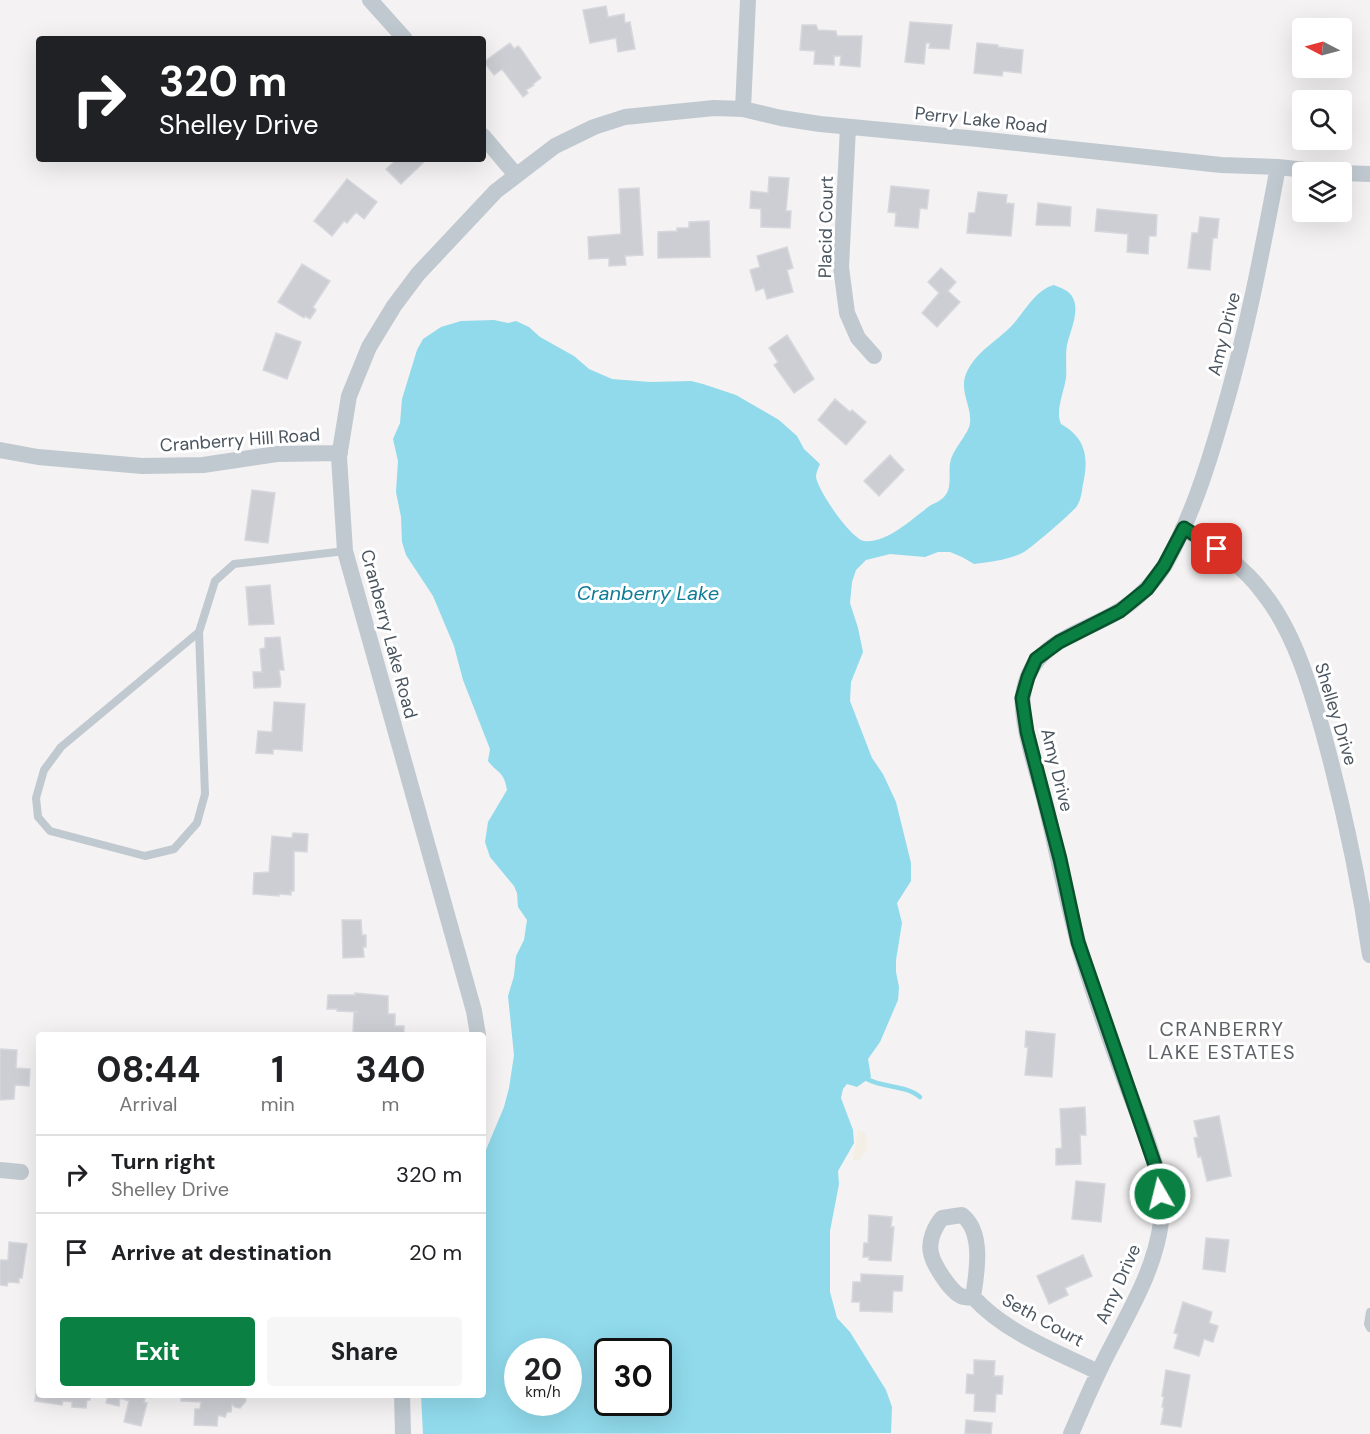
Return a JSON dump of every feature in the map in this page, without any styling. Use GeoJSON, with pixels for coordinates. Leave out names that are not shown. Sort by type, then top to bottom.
{"type":"FeatureCollection","features":[{"type":"Feature","properties":{"kind":"street"},"geometry":{"type":"LineString","coordinates":[[370,0],[402,36]]}},
{"type":"Feature","properties":{"kind":"street"},"geometry":{"type":"LineString","coordinates":[[743,109],[748,0]]}},
{"type":"Feature","properties":{"kind":"street","name":"Cranberry Lake Road"},"geometry":{"type":"LineString","coordinates":[[477,1032],[471,999],[345,551],[340,453],[350,396],[369,347],[394,306],[418,274],[496,192],[555,146],[594,127],[625,117],[704,108],[743,109]]}},
{"type":"Feature","properties":{"kind":"street","name":"Perry Lake Road"},"geometry":{"type":"LineString","coordinates":[[743,109],[781,118],[848,127],[1221,165],[1292,169]]}},
{"type":"Feature","properties":{"kind":"street","name":"Placid Court"},"geometry":{"type":"LineString","coordinates":[[848,127],[842,267],[846,314],[858,338],[874,356]]}},
{"type":"Feature","properties":{"kind":"street"},"geometry":{"type":"LineString","coordinates":[[486,140],[516,176]]}},
{"type":"Feature","properties":{"kind":"street","name":"Amy Drive"},"geometry":{"type":"LineString","coordinates":[[1071,1434],[1098,1372],[1144,1281],[1157,1242],[1162,1217],[1157,1171],[1078,942],[1060,859],[1027,732],[1022,698],[1036,659],[1059,642],[1120,611],[1147,589],[1164,566],[1184,528],[1213,449],[1236,371],[1258,276],[1278,167]]}},
{"type":"Feature","properties":{"kind":"street"},"geometry":{"type":"LineString","coordinates":[[1352,173],[1370,174]]}},
{"type":"Feature","properties":{"kind":"street","name":"Cranberry Hill Road"},"geometry":{"type":"LineString","coordinates":[[0,450],[38,457],[142,466],[203,465],[277,454],[340,453]]}},
{"type":"Feature","properties":{"kind":"street","name":"Shelley Drive"},"geometry":{"type":"LineString","coordinates":[[1184,528],[1232,560],[1264,594],[1280,619],[1308,681],[1337,785],[1370,955]]}},
{"type":"Feature","properties":{"kind":"street"},"geometry":{"type":"LineString","coordinates":[[0,1170],[21,1172]]}},
{"type":"Feature","properties":{"kind":"street","name":"Seth Court"},"geometry":{"type":"LineString","coordinates":[[973,1296],[962,1297],[955,1292],[936,1266],[930,1251],[931,1239],[942,1218],[962,1215],[969,1220],[977,1254],[973,1296],[987,1312],[1001,1322],[1098,1372]]}},
{"type":"Feature","properties":{"kind":"street"},"geometry":{"type":"LineString","coordinates":[[402,1398],[403,1434]]}},
{"type":"Feature","properties":{"kind":"lane"},"geometry":{"type":"LineString","coordinates":[[199,632],[61,747],[44,770],[36,798],[38,817],[50,831],[145,856],[174,849],[197,823],[205,794],[199,632],[215,580],[234,564],[345,551]]}},
{"type":"Feature","properties":{"kind":"lane"},"geometry":{"type":"LineString","coordinates":[[1370,1312],[1370,1328]]}},
{"type":"Feature","properties":{"kind":"sand"},"geometry":{"type":"Polygon","coordinates":[[[858,1130],[865,1133],[867,1145],[864,1155],[858,1161],[853,1160],[858,1130]]]}},
{"type":"Feature","properties":{"kind":"water","name":"Cranberry Lake"},"geometry":{"type":"Polygon","coordinates":[[[1054,285],[1072,296],[1075,303],[1075,315],[1066,349],[1066,378],[1060,401],[1059,419],[1061,424],[1081,442],[1084,450],[1085,475],[1077,506],[1035,544],[1012,557],[974,564],[950,552],[938,552],[925,557],[890,554],[866,560],[856,570],[852,582],[850,603],[863,652],[851,682],[850,701],[872,758],[883,774],[896,802],[911,863],[911,881],[897,903],[902,923],[896,960],[898,1000],[880,1042],[868,1059],[871,1077],[857,1087],[847,1084],[841,1098],[853,1130],[854,1143],[838,1171],[839,1184],[830,1231],[830,1292],[837,1318],[850,1332],[886,1390],[892,1407],[891,1433],[423,1434],[421,1398],[486,1398],[486,1150],[504,1107],[509,1088],[514,1055],[508,996],[514,976],[516,956],[524,940],[527,920],[518,907],[514,886],[490,857],[485,842],[488,822],[507,790],[506,784],[488,761],[490,749],[463,680],[454,646],[433,596],[406,555],[402,542],[401,517],[396,492],[398,461],[393,439],[400,423],[402,399],[417,350],[423,339],[441,327],[461,321],[494,320],[508,323],[516,321],[574,356],[589,369],[612,379],[650,382],[691,381],[736,395],[779,420],[797,436],[804,449],[820,464],[816,475],[818,484],[836,514],[858,538],[873,541],[900,529],[946,494],[951,459],[970,423],[964,387],[966,374],[976,358],[1009,329],[1042,291],[1054,285]]]}},
{"type":"Feature","properties":{"kind":"building"},"geometry":{"type":"Polygon","coordinates":[[[606,6],[608,17],[624,14],[625,23],[630,22],[635,49],[618,52],[616,38],[590,43],[583,10],[606,6]]]}},
{"type":"Feature","properties":{"kind":"building"},"geometry":{"type":"Polygon","coordinates":[[[910,22],[952,25],[949,49],[929,48],[930,43],[926,43],[924,64],[905,62],[910,22]]]}},
{"type":"Feature","properties":{"kind":"building"},"geometry":{"type":"Polygon","coordinates":[[[802,25],[816,25],[818,30],[836,31],[837,36],[862,36],[860,67],[840,65],[841,56],[834,56],[834,65],[814,64],[815,51],[800,50],[802,25]]]}},
{"type":"Feature","properties":{"kind":"building"},"geometry":{"type":"Polygon","coordinates":[[[510,43],[514,49],[518,46],[521,49],[541,78],[526,90],[528,93],[523,97],[502,69],[494,75],[486,65],[486,61],[510,43]]]}},
{"type":"Feature","properties":{"kind":"building"},"geometry":{"type":"Polygon","coordinates":[[[977,43],[1023,50],[1021,73],[1003,71],[1002,76],[974,73],[977,43]]]}},
{"type":"Feature","properties":{"kind":"building"},"geometry":{"type":"Polygon","coordinates":[[[394,162],[424,162],[401,184],[386,169],[394,162]]]}},
{"type":"Feature","properties":{"kind":"building"},"geometry":{"type":"Polygon","coordinates":[[[769,177],[789,178],[786,211],[791,211],[790,228],[761,227],[761,209],[750,208],[751,191],[768,193],[769,177]]]}},
{"type":"Feature","properties":{"kind":"building"},"geometry":{"type":"Polygon","coordinates":[[[347,179],[377,202],[364,219],[356,212],[347,223],[344,221],[332,236],[314,221],[347,179]]]}},
{"type":"Feature","properties":{"kind":"building"},"geometry":{"type":"Polygon","coordinates":[[[891,186],[929,190],[927,209],[920,208],[918,228],[895,226],[896,213],[888,212],[891,186]]]}},
{"type":"Feature","properties":{"kind":"building"},"geometry":{"type":"Polygon","coordinates":[[[639,188],[643,255],[625,256],[626,265],[609,266],[609,258],[589,259],[588,237],[621,234],[619,189],[639,188]]]}},
{"type":"Feature","properties":{"kind":"building"},"geometry":{"type":"Polygon","coordinates":[[[978,192],[1007,195],[1006,203],[1014,204],[1011,236],[967,233],[969,213],[975,213],[978,192]]]}},
{"type":"Feature","properties":{"kind":"building"},"geometry":{"type":"Polygon","coordinates":[[[1038,203],[1071,207],[1070,226],[1036,225],[1038,203]]]}},
{"type":"Feature","properties":{"kind":"building"},"geometry":{"type":"Polygon","coordinates":[[[1097,209],[1157,215],[1156,236],[1149,236],[1148,254],[1127,252],[1128,234],[1095,231],[1097,209]]]}},
{"type":"Feature","properties":{"kind":"building"},"geometry":{"type":"Polygon","coordinates":[[[1200,217],[1219,219],[1217,238],[1213,238],[1210,270],[1188,268],[1192,233],[1198,233],[1200,217]]]}},
{"type":"Feature","properties":{"kind":"building"},"geometry":{"type":"Polygon","coordinates":[[[709,221],[710,257],[658,258],[658,232],[689,228],[689,222],[709,221]]]}},
{"type":"Feature","properties":{"kind":"building"},"geometry":{"type":"Polygon","coordinates":[[[787,247],[793,268],[787,270],[793,292],[767,299],[764,288],[756,291],[750,270],[760,267],[757,256],[787,247]]]}},
{"type":"Feature","properties":{"kind":"building"},"geometry":{"type":"Polygon","coordinates":[[[302,264],[330,281],[313,307],[316,310],[310,319],[305,316],[304,318],[278,302],[302,264]]]}},
{"type":"Feature","properties":{"kind":"building"},"geometry":{"type":"Polygon","coordinates":[[[941,268],[956,282],[948,291],[960,302],[937,327],[922,313],[939,293],[928,282],[941,268]]]}},
{"type":"Feature","properties":{"kind":"building"},"geometry":{"type":"Polygon","coordinates":[[[276,333],[301,342],[287,379],[263,370],[276,333]]]}},
{"type":"Feature","properties":{"kind":"building"},"geometry":{"type":"Polygon","coordinates":[[[787,335],[814,379],[794,393],[774,365],[778,362],[769,348],[787,335]]]}},
{"type":"Feature","properties":{"kind":"building"},"geometry":{"type":"Polygon","coordinates":[[[835,399],[866,422],[846,445],[818,420],[835,399]]]}},
{"type":"Feature","properties":{"kind":"building"},"geometry":{"type":"Polygon","coordinates":[[[890,455],[904,470],[879,496],[864,481],[890,455]]]}},
{"type":"Feature","properties":{"kind":"building"},"geometry":{"type":"Polygon","coordinates":[[[252,490],[275,493],[268,543],[245,540],[252,490]]]}},
{"type":"Feature","properties":{"kind":"building"},"geometry":{"type":"Polygon","coordinates":[[[270,585],[274,624],[249,625],[246,587],[270,585]]]}},
{"type":"Feature","properties":{"kind":"building"},"geometry":{"type":"Polygon","coordinates":[[[280,637],[284,670],[279,670],[280,687],[254,688],[253,672],[262,672],[260,649],[265,648],[265,638],[280,637]]]}},
{"type":"Feature","properties":{"kind":"building"},"geometry":{"type":"Polygon","coordinates":[[[274,702],[305,704],[302,751],[273,749],[273,754],[256,753],[258,731],[272,732],[274,702]]]}},
{"type":"Feature","properties":{"kind":"building"},"geometry":{"type":"Polygon","coordinates":[[[293,833],[308,834],[307,852],[294,851],[294,891],[291,891],[291,895],[279,894],[279,896],[253,894],[254,873],[269,872],[272,836],[292,838],[293,833]]]}},
{"type":"Feature","properties":{"kind":"building"},"geometry":{"type":"Polygon","coordinates":[[[342,920],[361,920],[362,935],[366,935],[366,947],[363,947],[364,957],[343,958],[342,920]]]}},
{"type":"Feature","properties":{"kind":"building"},"geometry":{"type":"Polygon","coordinates":[[[355,993],[388,996],[388,1014],[395,1014],[395,1026],[404,1026],[404,1032],[353,1032],[354,1012],[358,1012],[327,1009],[328,995],[355,995],[355,993]]]}},
{"type":"Feature","properties":{"kind":"building"},"geometry":{"type":"Polygon","coordinates":[[[1026,1031],[1055,1034],[1052,1077],[1025,1075],[1028,1047],[1025,1047],[1026,1031]]]}},
{"type":"Feature","properties":{"kind":"building"},"geometry":{"type":"Polygon","coordinates":[[[0,1049],[17,1050],[16,1068],[30,1069],[29,1086],[15,1085],[14,1099],[0,1100],[0,1049]]]}},
{"type":"Feature","properties":{"kind":"building"},"geometry":{"type":"Polygon","coordinates":[[[1085,1107],[1086,1135],[1080,1135],[1081,1164],[1056,1165],[1056,1149],[1062,1148],[1060,1109],[1085,1107]]]}},
{"type":"Feature","properties":{"kind":"building"},"geometry":{"type":"Polygon","coordinates":[[[1219,1116],[1231,1176],[1207,1181],[1201,1156],[1198,1157],[1194,1138],[1198,1137],[1194,1121],[1219,1116]]]}},
{"type":"Feature","properties":{"kind":"building"},"geometry":{"type":"Polygon","coordinates":[[[1076,1181],[1105,1184],[1101,1222],[1072,1219],[1076,1181]]]}},
{"type":"Feature","properties":{"kind":"building"},"geometry":{"type":"Polygon","coordinates":[[[869,1215],[892,1217],[891,1227],[894,1227],[891,1261],[869,1260],[869,1257],[863,1257],[864,1243],[868,1243],[869,1215]]]}},
{"type":"Feature","properties":{"kind":"building"},"geometry":{"type":"Polygon","coordinates":[[[1206,1238],[1229,1240],[1225,1272],[1203,1269],[1206,1238]]]}},
{"type":"Feature","properties":{"kind":"building"},"geometry":{"type":"Polygon","coordinates":[[[9,1242],[27,1244],[22,1278],[19,1278],[19,1283],[8,1282],[7,1286],[0,1285],[0,1260],[8,1260],[9,1242]]]}},
{"type":"Feature","properties":{"kind":"building"},"geometry":{"type":"Polygon","coordinates":[[[1083,1255],[1092,1276],[1065,1288],[1068,1295],[1049,1304],[1037,1276],[1083,1255]]]}},
{"type":"Feature","properties":{"kind":"building"},"geometry":{"type":"Polygon","coordinates":[[[861,1274],[903,1276],[902,1291],[893,1291],[892,1312],[860,1311],[860,1302],[852,1302],[853,1282],[861,1282],[861,1274]]]}},
{"type":"Feature","properties":{"kind":"building"},"geometry":{"type":"Polygon","coordinates":[[[1183,1302],[1212,1312],[1209,1323],[1218,1326],[1213,1342],[1204,1339],[1199,1356],[1174,1348],[1178,1334],[1174,1333],[1183,1302]]]}},
{"type":"Feature","properties":{"kind":"building"},"geometry":{"type":"Polygon","coordinates":[[[974,1360],[995,1361],[994,1376],[1003,1376],[1002,1394],[996,1394],[995,1412],[974,1411],[975,1394],[966,1393],[967,1374],[974,1375],[974,1360]]]}},
{"type":"Feature","properties":{"kind":"building"},"geometry":{"type":"Polygon","coordinates":[[[1166,1370],[1190,1375],[1181,1427],[1161,1424],[1166,1370]]]}},
{"type":"Feature","properties":{"kind":"building"},"geometry":{"type":"Polygon","coordinates":[[[36,1393],[36,1398],[90,1398],[87,1400],[86,1408],[72,1407],[72,1402],[63,1401],[62,1405],[35,1401],[36,1393]]]}},
{"type":"Feature","properties":{"kind":"building"},"geometry":{"type":"Polygon","coordinates":[[[107,1398],[120,1398],[119,1406],[106,1403],[107,1398]]]}},
{"type":"Feature","properties":{"kind":"building"},"geometry":{"type":"Polygon","coordinates":[[[120,1398],[145,1398],[144,1402],[147,1403],[141,1426],[124,1422],[129,1401],[120,1398]]]}},
{"type":"Feature","properties":{"kind":"building"},"geometry":{"type":"Polygon","coordinates":[[[181,1398],[246,1398],[246,1401],[240,1408],[232,1404],[231,1412],[227,1412],[225,1417],[218,1415],[217,1426],[194,1425],[195,1409],[200,1409],[201,1402],[181,1401],[181,1398]]]}},
{"type":"Feature","properties":{"kind":"building"},"geometry":{"type":"Polygon","coordinates":[[[966,1420],[992,1423],[991,1434],[965,1434],[966,1420]]]}},
{"type":"Feature","properties":{"kind":"waterway"},"geometry":{"type":"LineString","coordinates":[[867,1079],[908,1090],[920,1097]]}},
{"type":"Feature","properties":{"kind":"district","name":"CRANBERRY LAKE ESTATES"},"geometry":{"type":"Point","coordinates":[1222,1040]}},
{"type":"Feature","properties":{"kind":"route"},"geometry":{"type":"LineString","coordinates":[[1160,1194],[1157,1171],[1145,1133],[1124,1080],[1078,942],[1060,859],[1027,732],[1022,698],[1036,659],[1059,642],[1120,611],[1147,589],[1164,566],[1184,528],[1217,549]]}}]}
